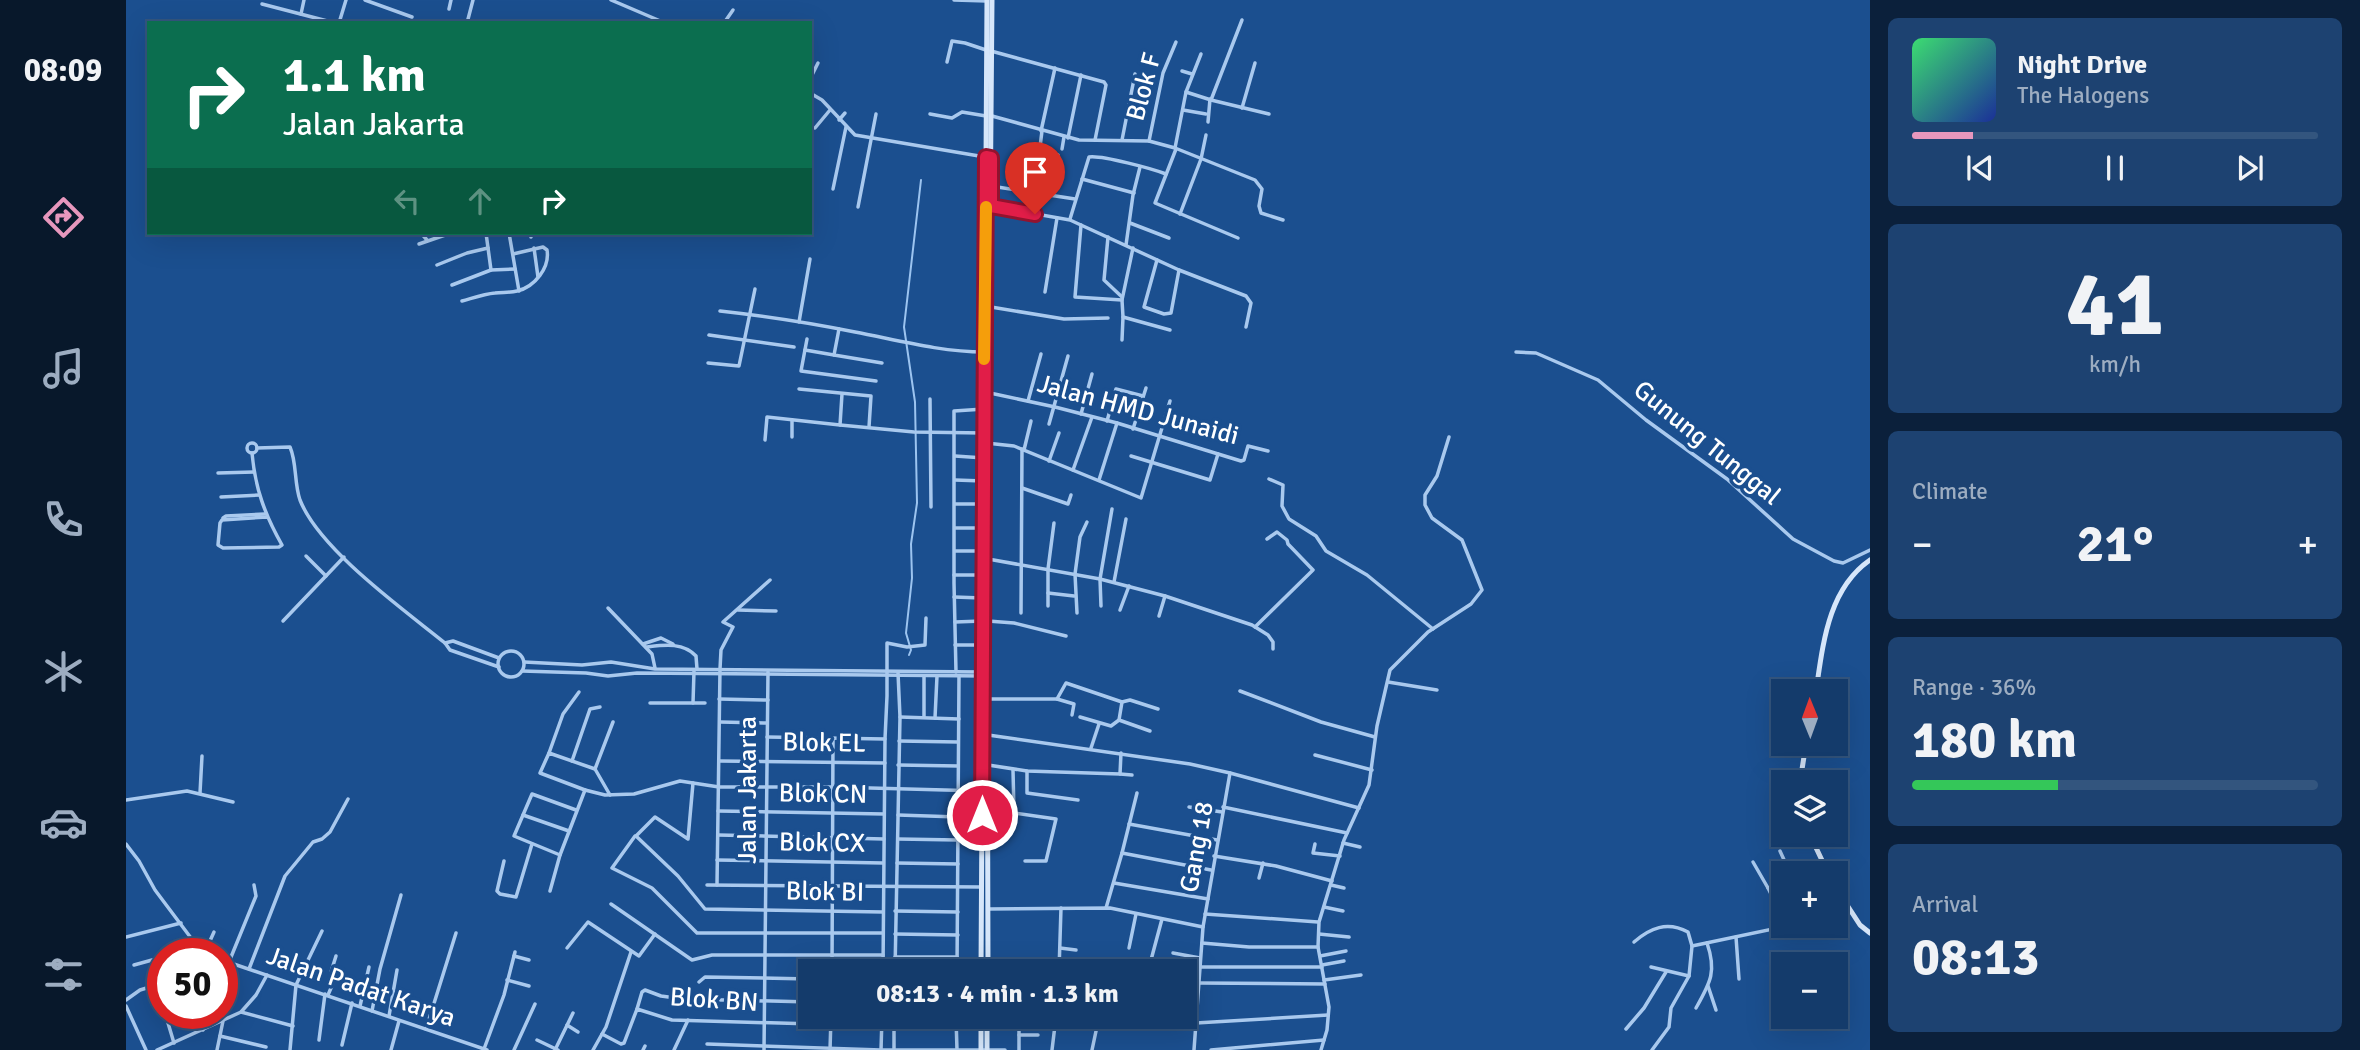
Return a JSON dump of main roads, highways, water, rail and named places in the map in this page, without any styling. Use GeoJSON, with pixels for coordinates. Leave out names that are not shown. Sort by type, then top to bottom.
{"type":"FeatureCollection","features":[{"type":"Feature","properties":{"kind":"main road"},"geometry":{"type":"LineString","coordinates":[[982,959],[985,887],[985,621],[982,575],[983,481],[987,443],[984,433],[984,352],[988,225],[989,2]]}},
{"type":"Feature","properties":{"kind":"main road"},"geometry":{"type":"LineString","coordinates":[[985,791],[988,735],[983,645],[988,559],[987,443],[991,307],[988,158]]}},
{"type":"Feature","properties":{"kind":"main road"},"geometry":{"type":"LineString","coordinates":[[1819,679],[1834,605],[1845,584],[1870,560]]}},
{"type":"Feature","properties":{"kind":"main road"},"geometry":{"type":"LineString","coordinates":[[985,887],[988,959]]}},
{"type":"Feature","properties":{"kind":"main road"},"geometry":{"type":"LineString","coordinates":[[1848,906],[1860,925],[1870,933]]}},
{"type":"Feature","properties":{"kind":"main road"},"geometry":{"type":"LineString","coordinates":[[981,1029],[981,1050]]}},
{"type":"Feature","properties":{"kind":"main road"},"geometry":{"type":"LineString","coordinates":[[987,1029],[987,1050]]}},
{"type":"Feature","properties":{"kind":"waterway"},"geometry":{"type":"LineString","coordinates":[[909,655],[911,650],[906,633],[912,578],[911,544],[917,503],[915,402],[904,327],[921,180]]}}]}
